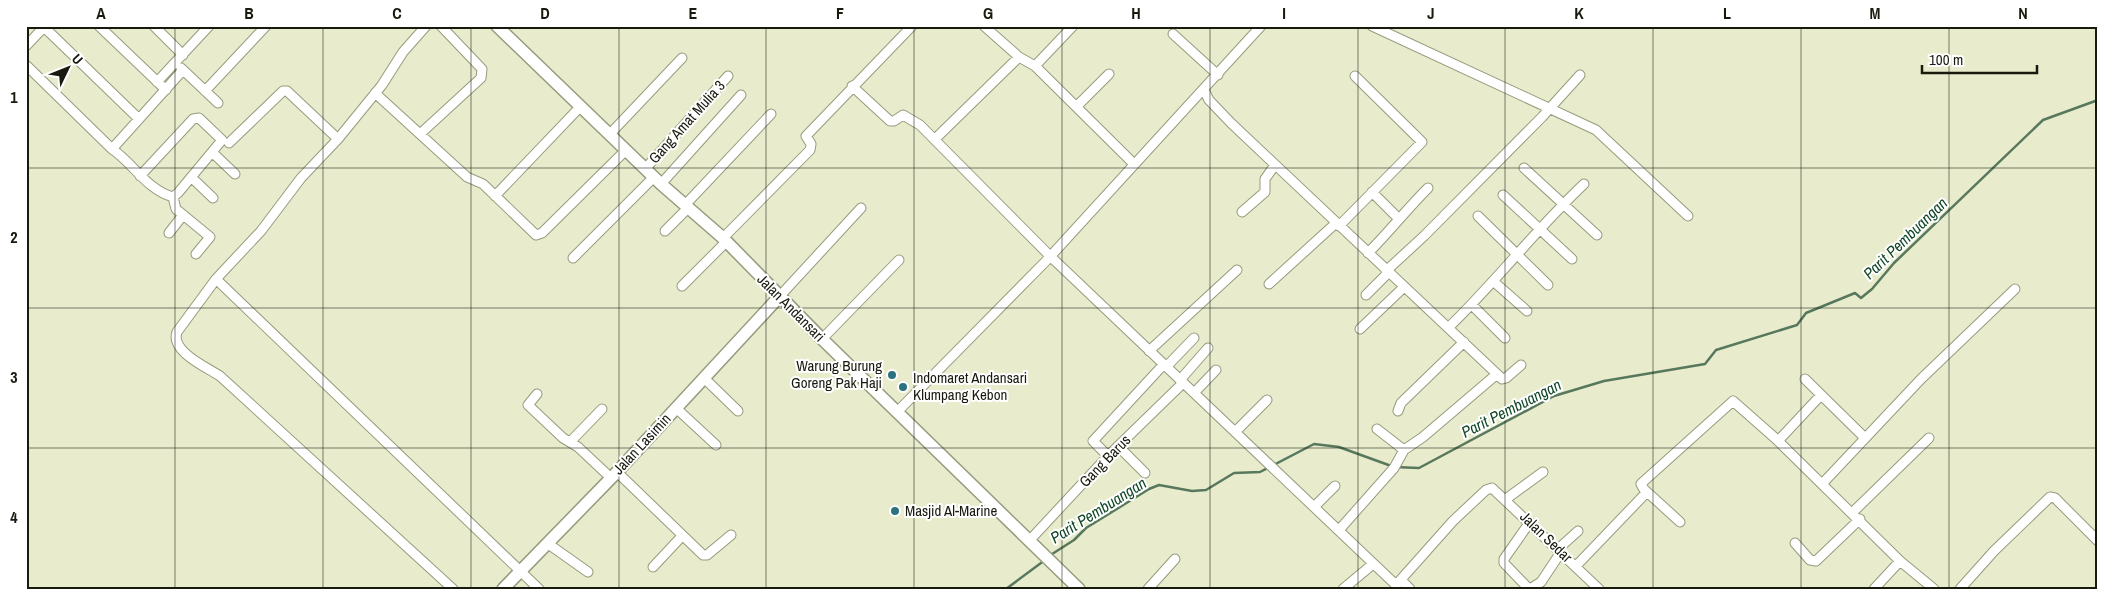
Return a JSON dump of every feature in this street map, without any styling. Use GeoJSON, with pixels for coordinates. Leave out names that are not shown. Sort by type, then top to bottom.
{"type":"FeatureCollection","features":[{"type":"Feature","properties":{"kind":"street"},"geometry":{"type":"LineString","coordinates":[[99,26],[166,90]]}},
{"type":"Feature","properties":{"kind":"street"},"geometry":{"type":"LineString","coordinates":[[154,26],[183,55]]}},
{"type":"Feature","properties":{"kind":"street"},"geometry":{"type":"LineString","coordinates":[[157,82],[209,26]]}},
{"type":"Feature","properties":{"kind":"street"},"geometry":{"type":"LineString","coordinates":[[205,91],[266,26]]}},
{"type":"Feature","properties":{"kind":"street"},"geometry":{"type":"LineString","coordinates":[[426,26],[403,52],[375,93],[338,139],[301,178],[261,231],[216,279],[177,332],[177,344],[192,358],[220,376],[454,589]]}},
{"type":"Feature","properties":{"kind":"street"},"geometry":{"type":"LineString","coordinates":[[420,134],[481,78],[482,74],[482,69],[441,26]]}},
{"type":"Feature","properties":{"kind":"street","name":"Jalan Andansari"},"geometry":{"type":"LineString","coordinates":[[497,26],[609,135],[724,240],[780,298],[1079,589]]}},
{"type":"Feature","properties":{"kind":"street"},"geometry":{"type":"LineString","coordinates":[[682,286],[810,150],[811,144],[806,136],[852,86],[912,26]]}},
{"type":"Feature","properties":{"kind":"street"},"geometry":{"type":"LineString","coordinates":[[984,26],[1019,57],[1035,66],[1134,163]]}},
{"type":"Feature","properties":{"kind":"street"},"geometry":{"type":"LineString","coordinates":[[994,35],[998,26]]}},
{"type":"Feature","properties":{"kind":"street"},"geometry":{"type":"LineString","coordinates":[[1035,66],[1073,26]]}},
{"type":"Feature","properties":{"kind":"street"},"geometry":{"type":"LineString","coordinates":[[897,412],[1050,256],[1261,26]]}},
{"type":"Feature","properties":{"kind":"street"},"geometry":{"type":"LineString","coordinates":[[1372,26],[1546,113],[1596,130],[1688,216]]}},
{"type":"Feature","properties":{"kind":"street"},"geometry":{"type":"LineString","coordinates":[[26,46],[44,27],[139,119]]}},
{"type":"Feature","properties":{"kind":"street"},"geometry":{"type":"LineString","coordinates":[[1172,34],[1218,75]]}},
{"type":"Feature","properties":{"kind":"street"},"geometry":{"type":"LineString","coordinates":[[935,139],[1019,57]]}},
{"type":"Feature","properties":{"kind":"street"},"geometry":{"type":"LineString","coordinates":[[609,135],[682,58]]}},
{"type":"Feature","properties":{"kind":"street"},"geometry":{"type":"LineString","coordinates":[[175,62],[218,103]]}},
{"type":"Feature","properties":{"kind":"street"},"geometry":{"type":"LineString","coordinates":[[26,64],[112,149],[124,157],[140,176],[167,196],[173,198]]}},
{"type":"Feature","properties":{"kind":"street"},"geometry":{"type":"LineString","coordinates":[[112,149],[184,70]]}},
{"type":"Feature","properties":{"kind":"street"},"geometry":{"type":"LineString","coordinates":[[1077,106],[1109,74]]}},
{"type":"Feature","properties":{"kind":"street"},"geometry":{"type":"LineString","coordinates":[[1366,295],[1546,113],[1580,75]]}},
{"type":"Feature","properties":{"kind":"street","name":"Gang Amat Mulia 3"},"geometry":{"type":"LineString","coordinates":[[645,168],[728,76]]}},
{"type":"Feature","properties":{"kind":"street"},"geometry":{"type":"LineString","coordinates":[[1269,284],[1338,224],[1422,142],[1355,76]]}},
{"type":"Feature","properties":{"kind":"street"},"geometry":{"type":"LineString","coordinates":[[852,86],[890,121],[894,121],[903,115],[920,125],[1050,256],[1275,468],[1373,564],[1397,585],[1410,589]]}},
{"type":"Feature","properties":{"kind":"street"},"geometry":{"type":"LineString","coordinates":[[1204,90],[1209,100],[1275,165],[1502,379],[1506,378],[1521,365]]}},
{"type":"Feature","properties":{"kind":"street"},"geometry":{"type":"LineString","coordinates":[[229,143],[283,91],[287,91],[338,139]]}},
{"type":"Feature","properties":{"kind":"street"},"geometry":{"type":"LineString","coordinates":[[375,93],[470,179],[483,184],[536,235],[542,233],[626,150]]}},
{"type":"Feature","properties":{"kind":"street"},"geometry":{"type":"LineString","coordinates":[[572,258],[657,180],[741,95]]}},
{"type":"Feature","properties":{"kind":"street"},"geometry":{"type":"LineString","coordinates":[[495,196],[580,107]]}},
{"type":"Feature","properties":{"kind":"street"},"geometry":{"type":"LineString","coordinates":[[665,231],[770,114]]}},
{"type":"Feature","properties":{"kind":"street"},"geometry":{"type":"LineString","coordinates":[[140,176],[195,118],[198,118],[222,140],[213,154],[173,198]]}},
{"type":"Feature","properties":{"kind":"street"},"geometry":{"type":"LineString","coordinates":[[213,154],[235,174]]}},
{"type":"Feature","properties":{"kind":"street"},"geometry":{"type":"LineString","coordinates":[[1242,212],[1265,192],[1265,179],[1275,165]]}},
{"type":"Feature","properties":{"kind":"street"},"geometry":{"type":"LineString","coordinates":[[1524,168],[1597,235]]}},
{"type":"Feature","properties":{"kind":"street"},"geometry":{"type":"LineString","coordinates":[[191,177],[213,198]]}},
{"type":"Feature","properties":{"kind":"street"},"geometry":{"type":"LineString","coordinates":[[1448,328],[1472,305],[1562,204],[1584,184]]}},
{"type":"Feature","properties":{"kind":"street"},"geometry":{"type":"LineString","coordinates":[[1368,253],[1393,228],[1398,218],[1428,188]]}},
{"type":"Feature","properties":{"kind":"street"},"geometry":{"type":"LineString","coordinates":[[1372,192],[1398,218]]}},
{"type":"Feature","properties":{"kind":"street"},"geometry":{"type":"LineString","coordinates":[[1503,194],[1539,230],[1572,259]]}},
{"type":"Feature","properties":{"kind":"street"},"geometry":{"type":"LineString","coordinates":[[173,198],[176,209],[210,237],[196,254]]}},
{"type":"Feature","properties":{"kind":"street"},"geometry":{"type":"LineString","coordinates":[[780,298],[860,208]]}},
{"type":"Feature","properties":{"kind":"street"},"geometry":{"type":"LineString","coordinates":[[169,233],[184,215]]}},
{"type":"Feature","properties":{"kind":"street"},"geometry":{"type":"LineString","coordinates":[[1478,216],[1548,285]]}},
{"type":"Feature","properties":{"kind":"street"},"geometry":{"type":"LineString","coordinates":[[822,339],[900,260]]}},
{"type":"Feature","properties":{"kind":"street"},"geometry":{"type":"LineString","coordinates":[[1149,350],[1237,270]]}},
{"type":"Feature","properties":{"kind":"street"},"geometry":{"type":"LineString","coordinates":[[216,279],[539,589]]}},
{"type":"Feature","properties":{"kind":"street"},"geometry":{"type":"LineString","coordinates":[[1493,281],[1526,311]]}},
{"type":"Feature","properties":{"kind":"street"},"geometry":{"type":"LineString","coordinates":[[1360,329],[1404,287]]}},
{"type":"Feature","properties":{"kind":"street"},"geometry":{"type":"LineString","coordinates":[[1822,484],[1935,365],[2015,289]]}},
{"type":"Feature","properties":{"kind":"street","name":"Jalan Lasimin"},"geometry":{"type":"LineString","coordinates":[[503,589],[614,475],[780,298]]}},
{"type":"Feature","properties":{"kind":"street"},"geometry":{"type":"LineString","coordinates":[[1472,305],[1505,338]]}},
{"type":"Feature","properties":{"kind":"street"},"geometry":{"type":"LineString","coordinates":[[1108,456],[1093,441],[1194,338]]}},
{"type":"Feature","properties":{"kind":"street"},"geometry":{"type":"LineString","coordinates":[[1398,411],[1401,403],[1464,342]]}},
{"type":"Feature","properties":{"kind":"street","name":"Gang Barus"},"geometry":{"type":"LineString","coordinates":[[1029,541],[1108,456],[1182,381],[1208,348]]}},
{"type":"Feature","properties":{"kind":"street"},"geometry":{"type":"LineString","coordinates":[[1194,393],[1216,370]]}},
{"type":"Feature","properties":{"kind":"street"},"geometry":{"type":"LineString","coordinates":[[1339,530],[1394,468],[1402,454],[1497,374]]}},
{"type":"Feature","properties":{"kind":"street"},"geometry":{"type":"LineString","coordinates":[[704,378],[738,412]]}},
{"type":"Feature","properties":{"kind":"street"},"geometry":{"type":"LineString","coordinates":[[1805,379],[1865,438]]}},
{"type":"Feature","properties":{"kind":"street"},"geometry":{"type":"LineString","coordinates":[[537,394],[528,405],[563,438],[614,475],[699,552],[707,556],[731,535]]}},
{"type":"Feature","properties":{"kind":"street"},"geometry":{"type":"LineString","coordinates":[[1778,441],[1821,395]]}},
{"type":"Feature","properties":{"kind":"street"},"geometry":{"type":"LineString","coordinates":[[1235,432],[1267,400]]}},
{"type":"Feature","properties":{"kind":"street"},"geometry":{"type":"LineString","coordinates":[[1680,522],[1646,491],[1641,484],[1733,401],[1860,519],[1900,561],[1934,589]]}},
{"type":"Feature","properties":{"kind":"street"},"geometry":{"type":"LineString","coordinates":[[676,408],[716,445]]}},
{"type":"Feature","properties":{"kind":"street"},"geometry":{"type":"LineString","coordinates":[[571,442],[602,409]]}},
{"type":"Feature","properties":{"kind":"street"},"geometry":{"type":"LineString","coordinates":[[1377,429],[1402,454]]}},
{"type":"Feature","properties":{"kind":"street"},"geometry":{"type":"LineString","coordinates":[[1852,512],[1930,438]]}},
{"type":"Feature","properties":{"kind":"street"},"geometry":{"type":"LineString","coordinates":[[1118,446],[1144,473]]}},
{"type":"Feature","properties":{"kind":"street"},"geometry":{"type":"LineString","coordinates":[[1506,499],[1543,472]]}},
{"type":"Feature","properties":{"kind":"street"},"geometry":{"type":"LineString","coordinates":[[1314,507],[1335,486]]}},
{"type":"Feature","properties":{"kind":"street","name":"Jalan Sedar"},"geometry":{"type":"LineString","coordinates":[[1397,585],[1453,521],[1486,490],[1492,488],[1506,499],[1599,589]]}},
{"type":"Feature","properties":{"kind":"street"},"geometry":{"type":"LineString","coordinates":[[1576,566],[1646,491]]}},
{"type":"Feature","properties":{"kind":"street"},"geometry":{"type":"LineString","coordinates":[[1960,589],[2000,545],[2050,497],[2055,498],[2098,541]]}},
{"type":"Feature","properties":{"kind":"street"},"geometry":{"type":"LineString","coordinates":[[1795,543],[1810,560],[1816,561],[1860,519]]}},
{"type":"Feature","properties":{"kind":"street"},"geometry":{"type":"LineString","coordinates":[[1530,522],[1504,559],[1504,563],[1530,589],[1541,582],[1560,551],[1578,530]]}},
{"type":"Feature","properties":{"kind":"street"},"geometry":{"type":"LineString","coordinates":[[653,567],[682,536]]}},
{"type":"Feature","properties":{"kind":"street"},"geometry":{"type":"LineString","coordinates":[[547,543],[588,572]]}},
{"type":"Feature","properties":{"kind":"street"},"geometry":{"type":"LineString","coordinates":[[1148,589],[1175,560]]}},
{"type":"Feature","properties":{"kind":"street"},"geometry":{"type":"LineString","coordinates":[[1874,589],[1900,561]]}},
{"type":"Feature","properties":{"kind":"street"},"geometry":{"type":"LineString","coordinates":[[1343,589],[1373,564]]}},
{"type":"Feature","properties":{"kind":"waterway","name":"Parit Pembuangan"},"geometry":{"type":"LineString","coordinates":[[1049,556],[1074,540],[1086,528],[1149,489],[1159,485],[1192,491],[1206,490],[1234,473],[1260,472],[1314,444],[1339,447],[1394,467],[1419,468],[1554,396],[1604,381],[1705,364],[1716,350],[1797,325],[1806,313],[1855,293],[1861,298],[1872,289],[1894,263],[2043,120],[2098,100]]}},
{"type":"Feature","properties":{"kind":"waterway","name":"Parit Pembuangan"},"geometry":{"type":"LineString","coordinates":[[1006,589],[1045,560]]}},
{"type":"Feature","properties":{"kind":"place","name":"Warung Burung Goreng Pak Haji"},"geometry":{"type":"Point","coordinates":[892,375]}},
{"type":"Feature","properties":{"kind":"place","name":"Indomaret Andansari Klumpang Kebon"},"geometry":{"type":"Point","coordinates":[903,387]}},
{"type":"Feature","properties":{"kind":"place","name":"Masjid Al-Marine"},"geometry":{"type":"Point","coordinates":[895,511]}}]}
